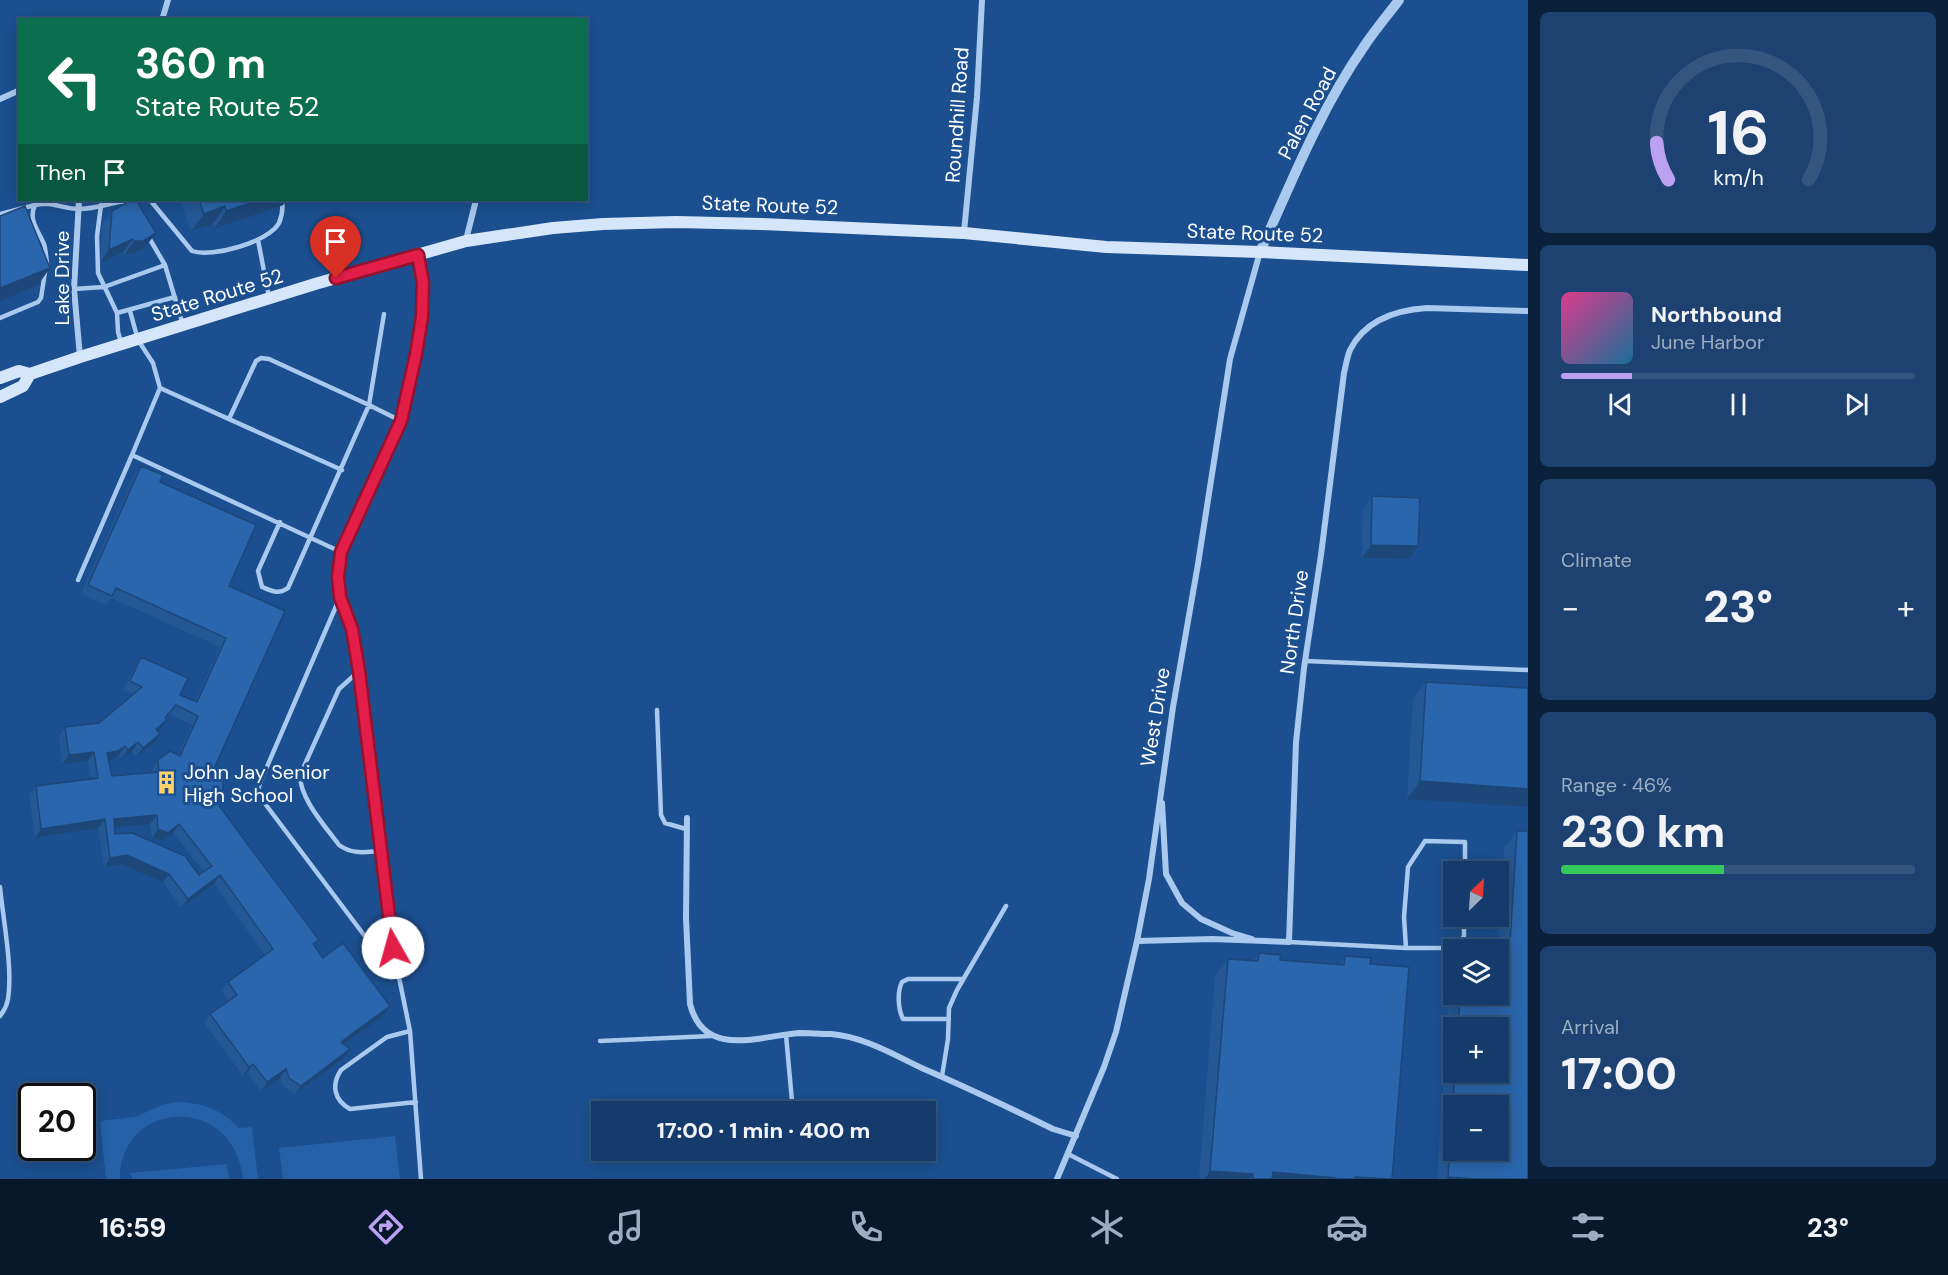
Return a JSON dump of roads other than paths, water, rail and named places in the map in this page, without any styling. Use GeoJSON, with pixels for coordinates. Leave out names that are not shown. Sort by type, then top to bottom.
{"type":"FeatureCollection","features":[{"type":"Feature","properties":{"kind":"main road","name":"State Route 52"},"geometry":{"type":"LineString","coordinates":[[0,378],[19,371],[30,374],[315,284],[466,241],[553,228],[676,222],[761,224],[964,233],[1106,247],[1528,265]]}},
{"type":"Feature","properties":{"kind":"main road","name":"State Route 52"},"geometry":{"type":"LineString","coordinates":[[0,397],[23,386],[30,374]]}},
{"type":"Feature","properties":{"kind":"street"},"geometry":{"type":"LineString","coordinates":[[163,18],[168,0]]}},
{"type":"Feature","properties":{"kind":"street","name":"Roundhill Road"},"geometry":{"type":"LineString","coordinates":[[964,233],[977,97],[982,0]]}},
{"type":"Feature","properties":{"kind":"street","name":"Palen Road"},"geometry":{"type":"LineString","coordinates":[[1260,252],[1303,156],[1328,107],[1362,49],[1399,0]]}},
{"type":"Feature","properties":{"kind":"street"},"geometry":{"type":"LineString","coordinates":[[0,99],[18,91]]}},
{"type":"Feature","properties":{"kind":"street","name":"Lake Drive"},"geometry":{"type":"LineString","coordinates":[[79,201],[74,289],[80,357]]}},
{"type":"Feature","properties":{"kind":"street"},"geometry":{"type":"LineString","coordinates":[[466,241],[476,201]]}},
{"type":"Feature","properties":{"kind":"street","name":"West Drive"},"geometry":{"type":"LineString","coordinates":[[1057,1179],[1104,1067],[1116,1032],[1137,941],[1149,879],[1161,786],[1230,359],[1260,252]]}},
{"type":"Feature","properties":{"kind":"street","name":"North Drive"},"geometry":{"type":"LineString","coordinates":[[1289,942],[1296,742],[1344,373],[1351,348],[1373,325],[1394,313],[1411,309],[1528,311]]}},
{"type":"Feature","properties":{"kind":"street"},"geometry":{"type":"LineString","coordinates":[[1161,786],[1166,874],[1182,903],[1200,919],[1232,933],[1264,942]]}},
{"type":"Feature","properties":{"kind":"street"},"geometry":{"type":"LineString","coordinates":[[687,818],[686,918],[690,1004],[693,1018],[711,1036],[728,1041],[758,1040],[799,1033],[832,1034],[852,1038],[886,1050],[1053,1129],[1076,1136]]}},
{"type":"Feature","properties":{"kind":"street"},"geometry":{"type":"LineString","coordinates":[[1137,941],[1212,939],[1289,942]]}},
{"type":"Feature","properties":{"kind":"lane"},"geometry":{"type":"LineString","coordinates":[[0,214],[41,204],[79,209],[123,201],[129,209]]}},
{"type":"Feature","properties":{"kind":"lane"},"geometry":{"type":"LineString","coordinates":[[151,201],[192,252],[200,254],[212,253],[258,240],[278,224],[283,209],[282,201]]}},
{"type":"Feature","properties":{"kind":"lane"},"geometry":{"type":"LineString","coordinates":[[0,318],[38,302],[41,298],[47,263],[45,246],[33,224],[32,212],[35,205]]}},
{"type":"Feature","properties":{"kind":"lane"},"geometry":{"type":"LineString","coordinates":[[101,205],[97,246],[98,273],[117,313],[121,344]]}},
{"type":"Feature","properties":{"kind":"lane"},"geometry":{"type":"LineString","coordinates":[[146,232],[165,265],[183,326]]}},
{"type":"Feature","properties":{"kind":"lane"},"geometry":{"type":"LineString","coordinates":[[258,240],[270,299]]}},
{"type":"Feature","properties":{"kind":"lane"},"geometry":{"type":"LineString","coordinates":[[418,255],[423,283],[422,317],[401,421],[341,552],[338,577],[340,597],[352,629],[359,671],[393,948],[410,1031],[422,1179]]}},
{"type":"Feature","properties":{"kind":"lane"},"geometry":{"type":"LineString","coordinates":[[74,289],[104,286],[165,265]]}},
{"type":"Feature","properties":{"kind":"lane"},"geometry":{"type":"LineString","coordinates":[[117,313],[175,297]]}},
{"type":"Feature","properties":{"kind":"lane"},"geometry":{"type":"LineString","coordinates":[[78,580],[160,388],[153,363],[138,340],[130,311]]}},
{"type":"Feature","properties":{"kind":"lane"},"geometry":{"type":"LineString","coordinates":[[280,522],[258,572],[262,587],[275,593],[288,588],[369,405],[384,314]]}},
{"type":"Feature","properties":{"kind":"lane"},"geometry":{"type":"LineString","coordinates":[[229,419],[256,361],[261,358],[269,359],[401,421]]}},
{"type":"Feature","properties":{"kind":"lane"},"geometry":{"type":"LineString","coordinates":[[160,388],[342,470]]}},
{"type":"Feature","properties":{"kind":"lane"},"geometry":{"type":"LineString","coordinates":[[132,455],[341,552]]}},
{"type":"Feature","properties":{"kind":"lane"},"geometry":{"type":"LineString","coordinates":[[340,597],[258,790],[260,797],[364,935],[393,948]]}},
{"type":"Feature","properties":{"kind":"lane"},"geometry":{"type":"LineString","coordinates":[[1305,662],[1528,670]]}},
{"type":"Feature","properties":{"kind":"lane"},"geometry":{"type":"LineString","coordinates":[[359,671],[339,689],[300,775],[300,785],[303,795],[339,845],[355,853],[381,851]]}},
{"type":"Feature","properties":{"kind":"lane"},"geometry":{"type":"LineString","coordinates":[[657,710],[661,815],[665,824],[686,829]]}},
{"type":"Feature","properties":{"kind":"lane"},"geometry":{"type":"LineString","coordinates":[[1406,948],[1404,917],[1408,867],[1425,841],[1465,842],[1465,861]]}},
{"type":"Feature","properties":{"kind":"lane"},"geometry":{"type":"LineString","coordinates":[[0,887],[8,965],[8,1000],[0,1016]]}},
{"type":"Feature","properties":{"kind":"lane"},"geometry":{"type":"LineString","coordinates":[[942,1076],[950,1008],[963,979],[1006,906]]}},
{"type":"Feature","properties":{"kind":"lane"},"geometry":{"type":"LineString","coordinates":[[1289,942],[1456,948],[1464,936],[1464,927]]}},
{"type":"Feature","properties":{"kind":"lane"},"geometry":{"type":"LineString","coordinates":[[949,1019],[903,1019],[900,1012],[899,988],[902,982],[908,979],[963,979]]}},
{"type":"Feature","properties":{"kind":"lane"},"geometry":{"type":"LineString","coordinates":[[410,1031],[387,1037],[341,1070],[334,1085],[339,1101],[350,1109],[416,1102]]}},
{"type":"Feature","properties":{"kind":"lane"},"geometry":{"type":"LineString","coordinates":[[786,1035],[792,1101]]}},
{"type":"Feature","properties":{"kind":"lane"},"geometry":{"type":"LineString","coordinates":[[600,1041],[711,1036]]}},
{"type":"Feature","properties":{"kind":"lane"},"geometry":{"type":"LineString","coordinates":[[1068,1154],[1117,1179]]}},
{"type":"Feature","properties":{"kind":"place","name":"John Jay Senior High School"},"geometry":{"type":"Point","coordinates":[166,783]}}]}
